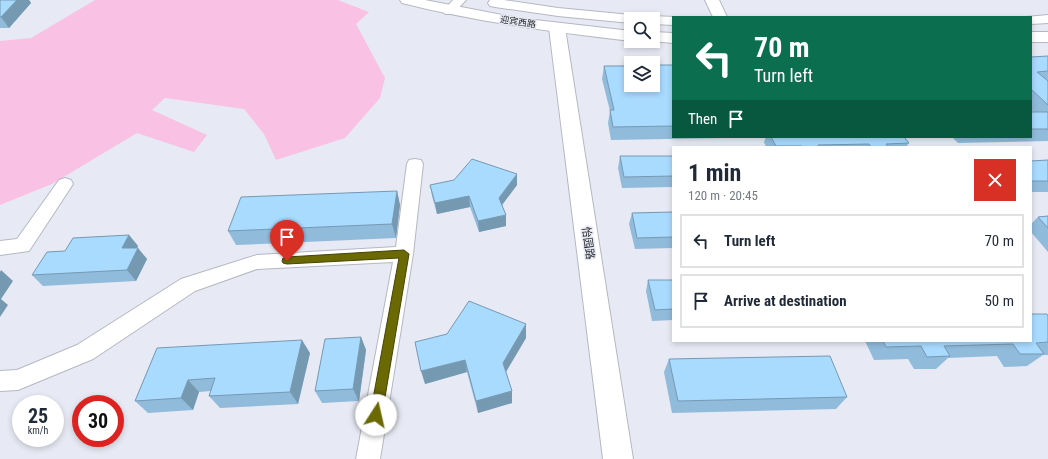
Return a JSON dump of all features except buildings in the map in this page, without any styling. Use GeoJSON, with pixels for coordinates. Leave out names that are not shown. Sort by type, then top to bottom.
{"type":"FeatureCollection","features":[{"type":"Feature","properties":{"kind":"main road","name":"迎宾西路"},"geometry":{"type":"LineString","coordinates":[[407,0],[449,11],[557,28],[624,35]]}},
{"type":"Feature","properties":{"kind":"main road"},"geometry":{"type":"LineString","coordinates":[[712,0],[720,16]]}},
{"type":"Feature","properties":{"kind":"main road","name":"迎宾西路"},"geometry":{"type":"LineString","coordinates":[[480,1],[558,12],[624,18]]}},
{"type":"Feature","properties":{"kind":"main road"},"geometry":{"type":"LineString","coordinates":[[1032,20],[1048,19]]}},
{"type":"Feature","properties":{"kind":"main road"},"geometry":{"type":"LineString","coordinates":[[660,20],[672,21]]}},
{"type":"Feature","properties":{"kind":"main road","name":"怡园路"},"geometry":{"type":"LineString","coordinates":[[557,28],[618,459]]}},
{"type":"Feature","properties":{"kind":"main road"},"geometry":{"type":"LineString","coordinates":[[660,37],[672,38]]}},
{"type":"Feature","properties":{"kind":"main road"},"geometry":{"type":"LineString","coordinates":[[1032,37],[1048,37]]}},
{"type":"Feature","properties":{"kind":"street"},"geometry":{"type":"LineString","coordinates":[[449,11],[460,0]]}},
{"type":"Feature","properties":{"kind":"street"},"geometry":{"type":"LineString","coordinates":[[368,459],[404,254],[414,164]]}},
{"type":"Feature","properties":{"kind":"street"},"geometry":{"type":"LineString","coordinates":[[0,248],[22,246],[65,184]]}},
{"type":"Feature","properties":{"kind":"street"},"geometry":{"type":"LineString","coordinates":[[0,381],[18,380],[85,352],[188,285],[257,262],[404,254]]}},
{"type":"Feature","properties":{"kind":"shaded area"},"geometry":{"type":"Polygon","coordinates":[[[95,0],[338,0],[369,12],[356,24],[385,78],[380,98],[345,138],[276,160],[264,134],[244,109],[165,98],[152,110],[207,135],[194,152],[137,133],[52,184],[0,205],[0,41],[31,38],[95,0]]]}},
{"type":"Feature","properties":{"kind":"route"},"geometry":{"type":"LineString","coordinates":[[287,261],[404,254],[376,415]]}}]}
